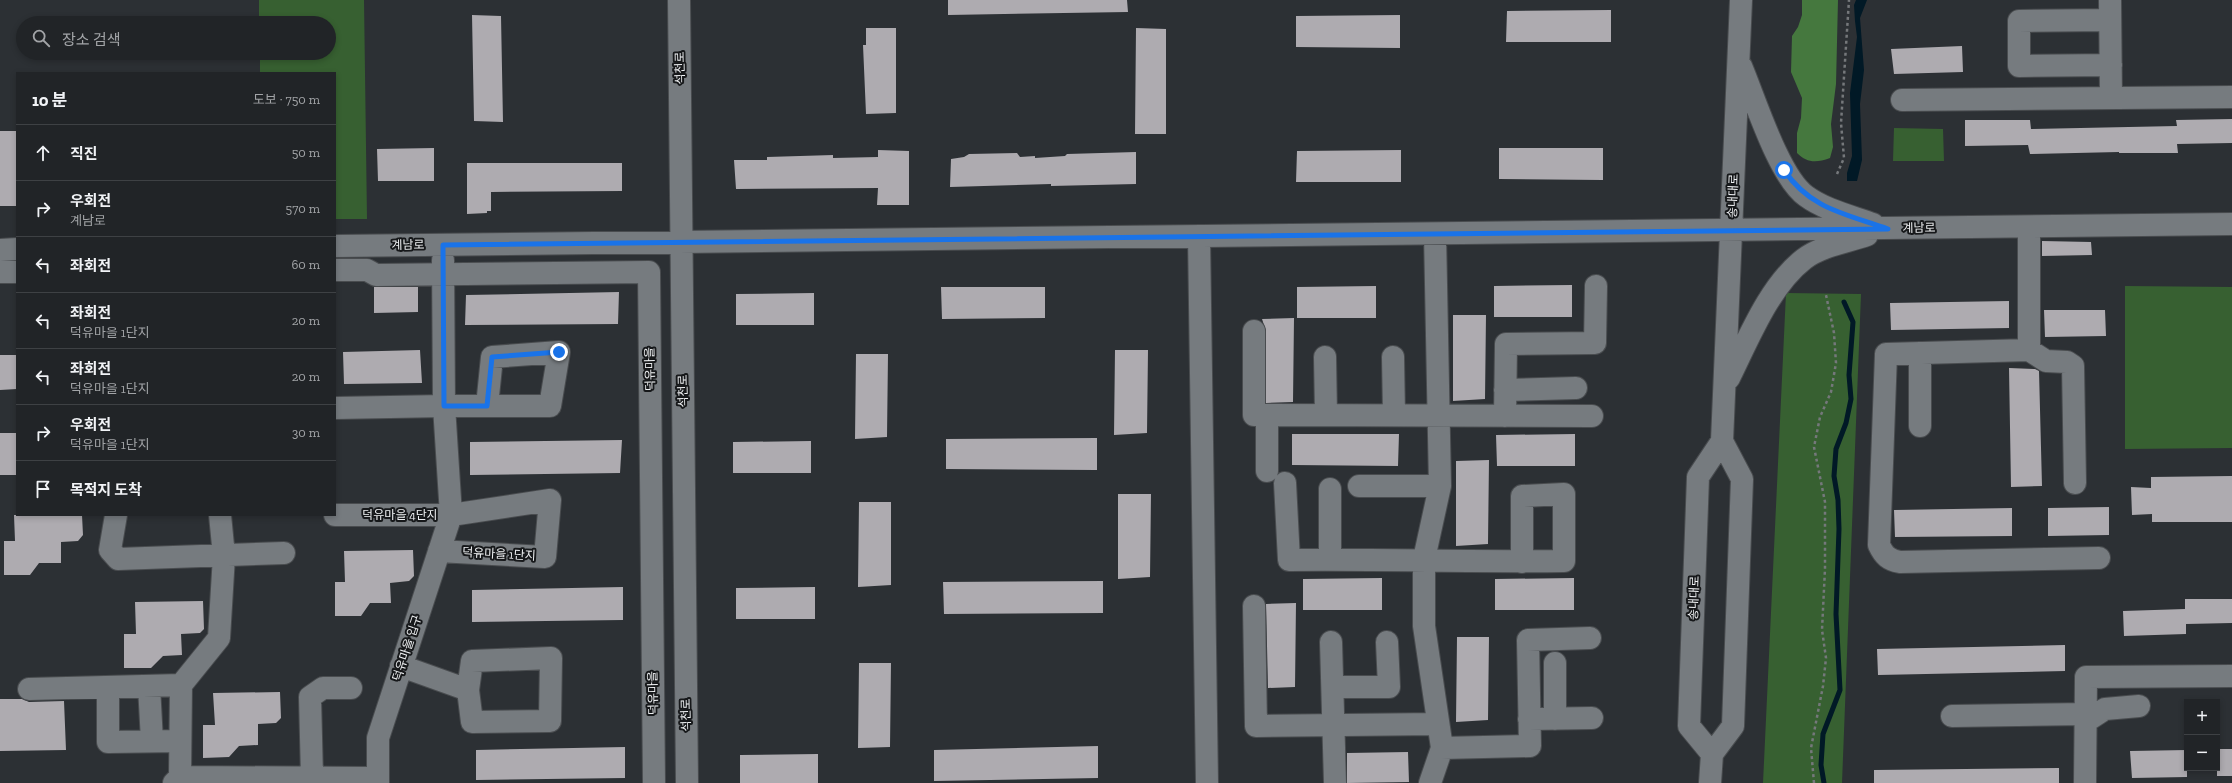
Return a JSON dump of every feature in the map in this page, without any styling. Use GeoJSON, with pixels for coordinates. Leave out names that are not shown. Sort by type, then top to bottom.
{"type":"FeatureCollection","features":[{"type":"Feature","properties":{"kind":"street","name":"석천로"},"geometry":{"type":"LineString","coordinates":[[679,0],[687,783]]}},
{"type":"Feature","properties":{"kind":"street","name":"송내대로"},"geometry":{"type":"LineString","coordinates":[[1712,754],[1689,726],[1698,477],[1722,441],[1726,385],[1741,0]]}},
{"type":"Feature","properties":{"kind":"street"},"geometry":{"type":"LineString","coordinates":[[2111,65],[2019,66],[2019,21],[2110,10],[2111,65],[2111,98]]}},
{"type":"Feature","properties":{"kind":"street"},"geometry":{"type":"LineString","coordinates":[[1738,59],[1784,170],[1794,186],[1806,196],[1823,206],[1888,229]]}},
{"type":"Feature","properties":{"kind":"street"},"geometry":{"type":"LineString","coordinates":[[1902,100],[2232,97]]}},
{"type":"Feature","properties":{"kind":"street","name":"계남로"},"geometry":{"type":"LineString","coordinates":[[336,246],[2232,224]]}},
{"type":"Feature","properties":{"kind":"street"},"geometry":{"type":"LineString","coordinates":[[2029,227],[2029,350]]}},
{"type":"Feature","properties":{"kind":"street"},"geometry":{"type":"LineString","coordinates":[[1726,385],[1757,323],[1777,289],[1793,269],[1805,259],[1823,249],[1888,229]]}},
{"type":"Feature","properties":{"kind":"street"},"geometry":{"type":"LineString","coordinates":[[1430,783],[1442,748],[1424,626],[1424,559],[1440,486],[1435,234]]}},
{"type":"Feature","properties":{"kind":"street"},"geometry":{"type":"LineString","coordinates":[[1199,236],[1207,783]]}},
{"type":"Feature","properties":{"kind":"street","name":"덕유마을 4단지"},"geometry":{"type":"LineString","coordinates":[[336,514],[451,515],[444,406],[443,245]]}},
{"type":"Feature","properties":{"kind":"street"},"geometry":{"type":"LineString","coordinates":[[0,250],[16,250]]}},
{"type":"Feature","properties":{"kind":"street","name":"덕유마을"},"geometry":{"type":"LineString","coordinates":[[336,270],[367,270],[376,275],[649,272],[654,783]]}},
{"type":"Feature","properties":{"kind":"street"},"geometry":{"type":"LineString","coordinates":[[0,272],[16,272]]}},
{"type":"Feature","properties":{"kind":"street"},"geometry":{"type":"LineString","coordinates":[[1505,416],[1506,344],[1596,343],[1596,286]]}},
{"type":"Feature","properties":{"kind":"street"},"geometry":{"type":"LineString","coordinates":[[1254,331],[1254,415],[1592,416]]}},
{"type":"Feature","properties":{"kind":"street"},"geometry":{"type":"LineString","coordinates":[[2075,483],[2073,366],[2067,362],[2046,361],[2029,350],[1886,354],[1879,545],[1882,553],[1891,560],[1900,562],[2099,558]]}},
{"type":"Feature","properties":{"kind":"street"},"geometry":{"type":"LineString","coordinates":[[1920,353],[1920,426]]}},
{"type":"Feature","properties":{"kind":"street"},"geometry":{"type":"LineString","coordinates":[[1325,357],[1326,416]]}},
{"type":"Feature","properties":{"kind":"street"},"geometry":{"type":"LineString","coordinates":[[1393,357],[1394,415]]}},
{"type":"Feature","properties":{"kind":"street"},"geometry":{"type":"LineString","coordinates":[[1505,390],[1576,388]]}},
{"type":"Feature","properties":{"kind":"street"},"geometry":{"type":"LineString","coordinates":[[336,408],[487,406]]}},
{"type":"Feature","properties":{"kind":"street"},"geometry":{"type":"LineString","coordinates":[[1267,415],[1267,472]]}},
{"type":"Feature","properties":{"kind":"street"},"geometry":{"type":"LineString","coordinates":[[1710,783],[1712,754],[1733,726],[1742,479],[1722,441]]}},
{"type":"Feature","properties":{"kind":"street"},"geometry":{"type":"LineString","coordinates":[[1285,483],[1289,560],[1424,559],[1522,562]]}},
{"type":"Feature","properties":{"kind":"street"},"geometry":{"type":"LineString","coordinates":[[1359,486],[1440,486]]}},
{"type":"Feature","properties":{"kind":"street"},"geometry":{"type":"LineString","coordinates":[[1330,489],[1330,560]]}},
{"type":"Feature","properties":{"kind":"street","name":"덕유마을 1단지"},"geometry":{"type":"LineString","coordinates":[[439,551],[545,557],[550,500],[451,515]]}},
{"type":"Feature","properties":{"kind":"street","name":"덕유마을 입구"},"geometry":{"type":"LineString","coordinates":[[378,780],[378,738],[451,515]]}},
{"type":"Feature","properties":{"kind":"street"},"geometry":{"type":"LineString","coordinates":[[116,516],[110,550],[118,559],[284,553]]}},
{"type":"Feature","properties":{"kind":"street"},"geometry":{"type":"LineString","coordinates":[[220,516],[224,556],[219,638],[181,685],[180,741],[177,780],[312,777],[378,780]]}},
{"type":"Feature","properties":{"kind":"street"},"geometry":{"type":"LineString","coordinates":[[1254,606],[1256,726],[1438,724]]}},
{"type":"Feature","properties":{"kind":"street"},"geometry":{"type":"LineString","coordinates":[[1442,748],[1530,746],[1528,640],[1590,638]]}},
{"type":"Feature","properties":{"kind":"street"},"geometry":{"type":"LineString","coordinates":[[1331,642],[1335,783]]}},
{"type":"Feature","properties":{"kind":"street"},"geometry":{"type":"LineString","coordinates":[[1333,687],[1389,687],[1387,642]]}},
{"type":"Feature","properties":{"kind":"street"},"geometry":{"type":"LineString","coordinates":[[551,658],[550,721],[472,722],[468,690],[472,661],[551,658]]}},
{"type":"Feature","properties":{"kind":"street"},"geometry":{"type":"LineString","coordinates":[[1555,663],[1555,719]]}},
{"type":"Feature","properties":{"kind":"street"},"geometry":{"type":"LineString","coordinates":[[401,666],[468,690]]}},
{"type":"Feature","properties":{"kind":"street"},"geometry":{"type":"LineString","coordinates":[[2085,783],[2086,677],[2232,676]]}},
{"type":"Feature","properties":{"kind":"street"},"geometry":{"type":"LineString","coordinates":[[29,689],[181,685]]}},
{"type":"Feature","properties":{"kind":"street"},"geometry":{"type":"LineString","coordinates":[[149,686],[152,741]]}},
{"type":"Feature","properties":{"kind":"street"},"geometry":{"type":"LineString","coordinates":[[108,688],[108,742],[180,741]]}},
{"type":"Feature","properties":{"kind":"street"},"geometry":{"type":"LineString","coordinates":[[312,777],[310,697],[323,688],[351,688]]}},
{"type":"Feature","properties":{"kind":"street"},"geometry":{"type":"LineString","coordinates":[[1952,716],[2086,718],[2105,709],[2139,706]]}},
{"type":"Feature","properties":{"kind":"street"},"geometry":{"type":"LineString","coordinates":[[1529,719],[1592,718]]}},
{"type":"Feature","properties":{"kind":"path"},"geometry":{"type":"LineString","coordinates":[[1837,174],[1844,158],[1840,123],[1849,0]]}},
{"type":"Feature","properties":{"kind":"path"},"geometry":{"type":"LineString","coordinates":[[1814,783],[1811,748],[1823,686],[1826,658],[1822,630],[1826,569],[1825,502],[1814,447],[1820,417],[1831,392],[1836,363],[1834,333],[1826,295]]}},
{"type":"Feature","properties":{"kind":"green space"},"geometry":{"type":"Polygon","coordinates":[[[259,0],[364,0],[367,219],[336,219],[336,72],[260,72],[260,60],[336,60],[336,16],[259,16],[259,0]]]}},
{"type":"Feature","properties":{"kind":"green space"},"geometry":{"type":"Polygon","coordinates":[[[1802,0],[1838,0],[1836,84],[1831,124],[1833,147],[1830,158],[1820,161],[1804,159],[1797,153],[1797,133],[1801,118],[1802,98],[1791,72],[1792,36],[1798,27],[1802,15],[1802,0]]]}},
{"type":"Feature","properties":{"kind":"green space"},"geometry":{"type":"Polygon","coordinates":[[[1894,128],[1943,129],[1944,161],[1893,161],[1894,128]]]}},
{"type":"Feature","properties":{"kind":"green space"},"geometry":{"type":"Polygon","coordinates":[[[2125,286],[2232,287],[2232,448],[2125,449],[2125,286]]]}},
{"type":"Feature","properties":{"kind":"green space"},"geometry":{"type":"Polygon","coordinates":[[[1786,293],[1861,294],[1842,783],[1763,783],[1786,293]]]}},
{"type":"Feature","properties":{"kind":"water"},"geometry":{"type":"Polygon","coordinates":[[[1856,0],[1867,0],[1860,18],[1864,70],[1860,104],[1862,160],[1857,181],[1847,181],[1847,173],[1852,156],[1850,93],[1857,37],[1854,5],[1856,0]]]}},
{"type":"Feature","properties":{"kind":"building"},"geometry":{"type":"Polygon","coordinates":[[[948,0],[1127,0],[1128,12],[948,15],[948,0]]]}},
{"type":"Feature","properties":{"kind":"building"},"geometry":{"type":"Polygon","coordinates":[[[1611,10],[1611,42],[1506,42],[1507,11],[1611,10]]]}},
{"type":"Feature","properties":{"kind":"building"},"geometry":{"type":"Polygon","coordinates":[[[472,15],[501,16],[503,122],[474,121],[472,15]]]}},
{"type":"Feature","properties":{"kind":"building"},"geometry":{"type":"Polygon","coordinates":[[[1400,15],[1400,48],[1296,47],[1296,16],[1400,15]]]}},
{"type":"Feature","properties":{"kind":"building"},"geometry":{"type":"Polygon","coordinates":[[[866,28],[896,28],[896,113],[866,114],[863,45],[866,45],[866,28]]]}},
{"type":"Feature","properties":{"kind":"building"},"geometry":{"type":"Polygon","coordinates":[[[1136,28],[1166,29],[1166,134],[1135,134],[1136,28]]]}},
{"type":"Feature","properties":{"kind":"building"},"geometry":{"type":"Polygon","coordinates":[[[1962,46],[1963,72],[1894,74],[1891,49],[1962,46]]]}},
{"type":"Feature","properties":{"kind":"building"},"geometry":{"type":"Polygon","coordinates":[[[2232,119],[2232,143],[2177,144],[2178,153],[2119,152],[2030,154],[2028,145],[1965,146],[1965,120],[2030,120],[2031,129],[2177,126],[2176,120],[2232,119]]]}},
{"type":"Feature","properties":{"kind":"building"},"geometry":{"type":"Polygon","coordinates":[[[0,131],[16,131],[16,206],[0,206],[0,131]]]}},
{"type":"Feature","properties":{"kind":"building"},"geometry":{"type":"Polygon","coordinates":[[[434,148],[434,181],[378,181],[377,149],[434,148]]]}},
{"type":"Feature","properties":{"kind":"building"},"geometry":{"type":"Polygon","coordinates":[[[1499,148],[1603,148],[1603,180],[1499,179],[1499,148]]]}},
{"type":"Feature","properties":{"kind":"building"},"geometry":{"type":"Polygon","coordinates":[[[878,150],[909,151],[909,205],[877,205],[878,188],[736,189],[734,160],[767,160],[767,157],[833,155],[833,158],[878,157],[878,150]]]}},
{"type":"Feature","properties":{"kind":"building"},"geometry":{"type":"Polygon","coordinates":[[[1401,150],[1401,182],[1296,182],[1297,151],[1401,150]]]}},
{"type":"Feature","properties":{"kind":"building"},"geometry":{"type":"Polygon","coordinates":[[[1136,152],[1136,184],[1051,186],[1051,184],[950,187],[951,159],[964,157],[969,154],[1017,153],[1020,157],[1035,156],[1035,158],[1065,156],[1067,154],[1136,152]]]}},
{"type":"Feature","properties":{"kind":"building"},"geometry":{"type":"Polygon","coordinates":[[[467,163],[622,163],[622,191],[491,192],[491,211],[487,211],[487,213],[467,214],[467,163]]]}},
{"type":"Feature","properties":{"kind":"building"},"geometry":{"type":"Polygon","coordinates":[[[2042,241],[2091,242],[2092,255],[2042,256],[2042,241]]]}},
{"type":"Feature","properties":{"kind":"building"},"geometry":{"type":"Polygon","coordinates":[[[1572,285],[1572,317],[1494,317],[1494,286],[1572,285]]]}},
{"type":"Feature","properties":{"kind":"building"},"geometry":{"type":"Polygon","coordinates":[[[1376,286],[1376,318],[1297,318],[1297,287],[1376,286]]]}},
{"type":"Feature","properties":{"kind":"building"},"geometry":{"type":"Polygon","coordinates":[[[374,287],[418,287],[418,312],[374,313],[374,287]]]}},
{"type":"Feature","properties":{"kind":"building"},"geometry":{"type":"Polygon","coordinates":[[[941,287],[1045,287],[1045,318],[942,319],[941,287]]]}},
{"type":"Feature","properties":{"kind":"building"},"geometry":{"type":"Polygon","coordinates":[[[619,292],[618,324],[465,325],[466,295],[619,292]]]}},
{"type":"Feature","properties":{"kind":"building"},"geometry":{"type":"Polygon","coordinates":[[[814,293],[814,325],[736,325],[736,294],[814,293]]]}},
{"type":"Feature","properties":{"kind":"building"},"geometry":{"type":"Polygon","coordinates":[[[2009,301],[2009,328],[1891,330],[1890,303],[2009,301]]]}},
{"type":"Feature","properties":{"kind":"building"},"geometry":{"type":"Polygon","coordinates":[[[2044,310],[2105,310],[2106,336],[2045,337],[2044,310]]]}},
{"type":"Feature","properties":{"kind":"building"},"geometry":{"type":"Polygon","coordinates":[[[1453,315],[1486,315],[1485,399],[1453,401],[1453,315]]]}},
{"type":"Feature","properties":{"kind":"building"},"geometry":{"type":"Polygon","coordinates":[[[1294,318],[1293,402],[1266,403],[1266,331],[1262,319],[1294,318]]]}},
{"type":"Feature","properties":{"kind":"building"},"geometry":{"type":"Polygon","coordinates":[[[420,350],[422,383],[344,384],[343,352],[420,350]]]}},
{"type":"Feature","properties":{"kind":"building"},"geometry":{"type":"Polygon","coordinates":[[[1115,350],[1148,350],[1147,433],[1114,435],[1115,350]]]}},
{"type":"Feature","properties":{"kind":"building"},"geometry":{"type":"Polygon","coordinates":[[[856,354],[888,354],[887,437],[855,439],[856,354]]]}},
{"type":"Feature","properties":{"kind":"building"},"geometry":{"type":"Polygon","coordinates":[[[0,355],[16,355],[16,389],[0,390],[0,355]]]}},
{"type":"Feature","properties":{"kind":"building"},"geometry":{"type":"Polygon","coordinates":[[[2009,368],[2035,369],[2039,371],[2042,486],[2011,487],[2009,368]]]}},
{"type":"Feature","properties":{"kind":"building"},"geometry":{"type":"Polygon","coordinates":[[[0,433],[16,433],[16,475],[0,475],[0,433]]]}},
{"type":"Feature","properties":{"kind":"building"},"geometry":{"type":"Polygon","coordinates":[[[1292,434],[1399,434],[1398,466],[1292,465],[1292,434]]]}},
{"type":"Feature","properties":{"kind":"building"},"geometry":{"type":"Polygon","coordinates":[[[1575,434],[1575,466],[1497,466],[1496,435],[1575,434]]]}},
{"type":"Feature","properties":{"kind":"building"},"geometry":{"type":"Polygon","coordinates":[[[1097,438],[1097,470],[946,469],[946,439],[1097,438]]]}},
{"type":"Feature","properties":{"kind":"building"},"geometry":{"type":"Polygon","coordinates":[[[622,440],[620,473],[470,475],[470,442],[622,440]]]}},
{"type":"Feature","properties":{"kind":"building"},"geometry":{"type":"Polygon","coordinates":[[[811,441],[811,473],[733,473],[733,442],[811,441]]]}},
{"type":"Feature","properties":{"kind":"building"},"geometry":{"type":"Polygon","coordinates":[[[1489,460],[1488,544],[1456,546],[1456,461],[1489,460]]]}},
{"type":"Feature","properties":{"kind":"building"},"geometry":{"type":"Polygon","coordinates":[[[2232,476],[2232,522],[2152,522],[2152,514],[2132,515],[2131,487],[2151,488],[2151,477],[2232,476]]]}},
{"type":"Feature","properties":{"kind":"building"},"geometry":{"type":"Polygon","coordinates":[[[1118,494],[1151,494],[1150,577],[1118,579],[1118,494]]]}},
{"type":"Feature","properties":{"kind":"building"},"geometry":{"type":"Polygon","coordinates":[[[859,502],[891,502],[891,585],[858,587],[859,502]]]}},
{"type":"Feature","properties":{"kind":"building"},"geometry":{"type":"Polygon","coordinates":[[[2109,507],[2109,535],[2048,536],[2048,508],[2109,507]]]}},
{"type":"Feature","properties":{"kind":"building"},"geometry":{"type":"Polygon","coordinates":[[[2012,508],[2012,536],[1895,537],[1894,510],[2012,508]]]}},
{"type":"Feature","properties":{"kind":"building"},"geometry":{"type":"Polygon","coordinates":[[[14,515],[82,516],[83,535],[78,541],[61,542],[61,563],[39,563],[30,575],[4,575],[4,541],[15,541],[14,515]]]}},
{"type":"Feature","properties":{"kind":"building"},"geometry":{"type":"Polygon","coordinates":[[[413,550],[414,576],[409,581],[390,583],[391,603],[370,603],[361,616],[335,616],[335,582],[345,582],[344,551],[413,550]]]}},
{"type":"Feature","properties":{"kind":"building"},"geometry":{"type":"Polygon","coordinates":[[[1382,578],[1382,610],[1303,610],[1303,579],[1382,578]]]}},
{"type":"Feature","properties":{"kind":"building"},"geometry":{"type":"Polygon","coordinates":[[[1574,578],[1574,610],[1495,610],[1495,579],[1574,578]]]}},
{"type":"Feature","properties":{"kind":"building"},"geometry":{"type":"Polygon","coordinates":[[[1103,581],[1103,613],[944,614],[943,582],[1103,581]]]}},
{"type":"Feature","properties":{"kind":"building"},"geometry":{"type":"Polygon","coordinates":[[[623,587],[623,620],[472,622],[472,590],[623,587]]]}},
{"type":"Feature","properties":{"kind":"building"},"geometry":{"type":"Polygon","coordinates":[[[815,587],[815,619],[736,619],[736,588],[815,587]]]}},
{"type":"Feature","properties":{"kind":"building"},"geometry":{"type":"Polygon","coordinates":[[[2185,599],[2232,599],[2232,623],[2186,624],[2186,634],[2124,636],[2123,611],[2185,609],[2185,599]]]}},
{"type":"Feature","properties":{"kind":"building"},"geometry":{"type":"Polygon","coordinates":[[[203,601],[204,629],[200,633],[181,634],[182,655],[163,656],[151,668],[124,668],[124,634],[136,634],[135,602],[203,601]]]}},
{"type":"Feature","properties":{"kind":"building"},"geometry":{"type":"Polygon","coordinates":[[[1296,603],[1295,687],[1268,688],[1266,604],[1296,603]]]}},
{"type":"Feature","properties":{"kind":"building"},"geometry":{"type":"Polygon","coordinates":[[[1457,637],[1489,637],[1488,720],[1456,722],[1457,637]]]}},
{"type":"Feature","properties":{"kind":"building"},"geometry":{"type":"Polygon","coordinates":[[[2065,645],[2065,671],[1878,675],[1877,649],[2065,645]]]}},
{"type":"Feature","properties":{"kind":"building"},"geometry":{"type":"Polygon","coordinates":[[[859,663],[891,663],[890,747],[858,748],[859,663]]]}},
{"type":"Feature","properties":{"kind":"building"},"geometry":{"type":"Polygon","coordinates":[[[280,692],[281,718],[276,723],[258,724],[258,745],[239,746],[229,757],[203,758],[203,725],[215,725],[213,693],[280,692]]]}},
{"type":"Feature","properties":{"kind":"building"},"geometry":{"type":"Polygon","coordinates":[[[0,699],[22,699],[29,702],[64,701],[66,750],[0,751],[0,699]]]}},
{"type":"Feature","properties":{"kind":"building"},"geometry":{"type":"Polygon","coordinates":[[[1098,746],[1098,778],[934,781],[934,750],[1098,746]]]}},
{"type":"Feature","properties":{"kind":"building"},"geometry":{"type":"Polygon","coordinates":[[[625,747],[625,778],[476,780],[476,750],[625,747]]]}},
{"type":"Feature","properties":{"kind":"building"},"geometry":{"type":"Polygon","coordinates":[[[2220,749],[2232,749],[2232,776],[2217,776],[2217,771],[2220,771],[2220,749]]]}},
{"type":"Feature","properties":{"kind":"building"},"geometry":{"type":"Polygon","coordinates":[[[2184,750],[2184,771],[2187,771],[2187,777],[2132,778],[2130,751],[2184,750]]]}},
{"type":"Feature","properties":{"kind":"building"},"geometry":{"type":"Polygon","coordinates":[[[1408,752],[1409,782],[1347,783],[1347,753],[1408,752]]]}},
{"type":"Feature","properties":{"kind":"building"},"geometry":{"type":"Polygon","coordinates":[[[818,754],[818,783],[740,783],[740,755],[818,754]]]}},
{"type":"Feature","properties":{"kind":"building"},"geometry":{"type":"Polygon","coordinates":[[[2059,768],[2059,783],[1874,783],[1874,770],[2059,768]]]}},
{"type":"Feature","properties":{"kind":"waterway"},"geometry":{"type":"LineString","coordinates":[[1824,783],[1821,765],[1823,734],[1840,690],[1836,614],[1839,529],[1838,500],[1834,476],[1836,449],[1846,423],[1851,399],[1849,375],[1853,322],[1844,302]]}},
{"type":"Feature","properties":{"kind":"route"},"geometry":{"type":"LineString","coordinates":[[559,352],[492,357],[487,406],[444,406],[443,245],[1888,229],[1823,206],[1806,196],[1794,186],[1784,170]]}}]}
